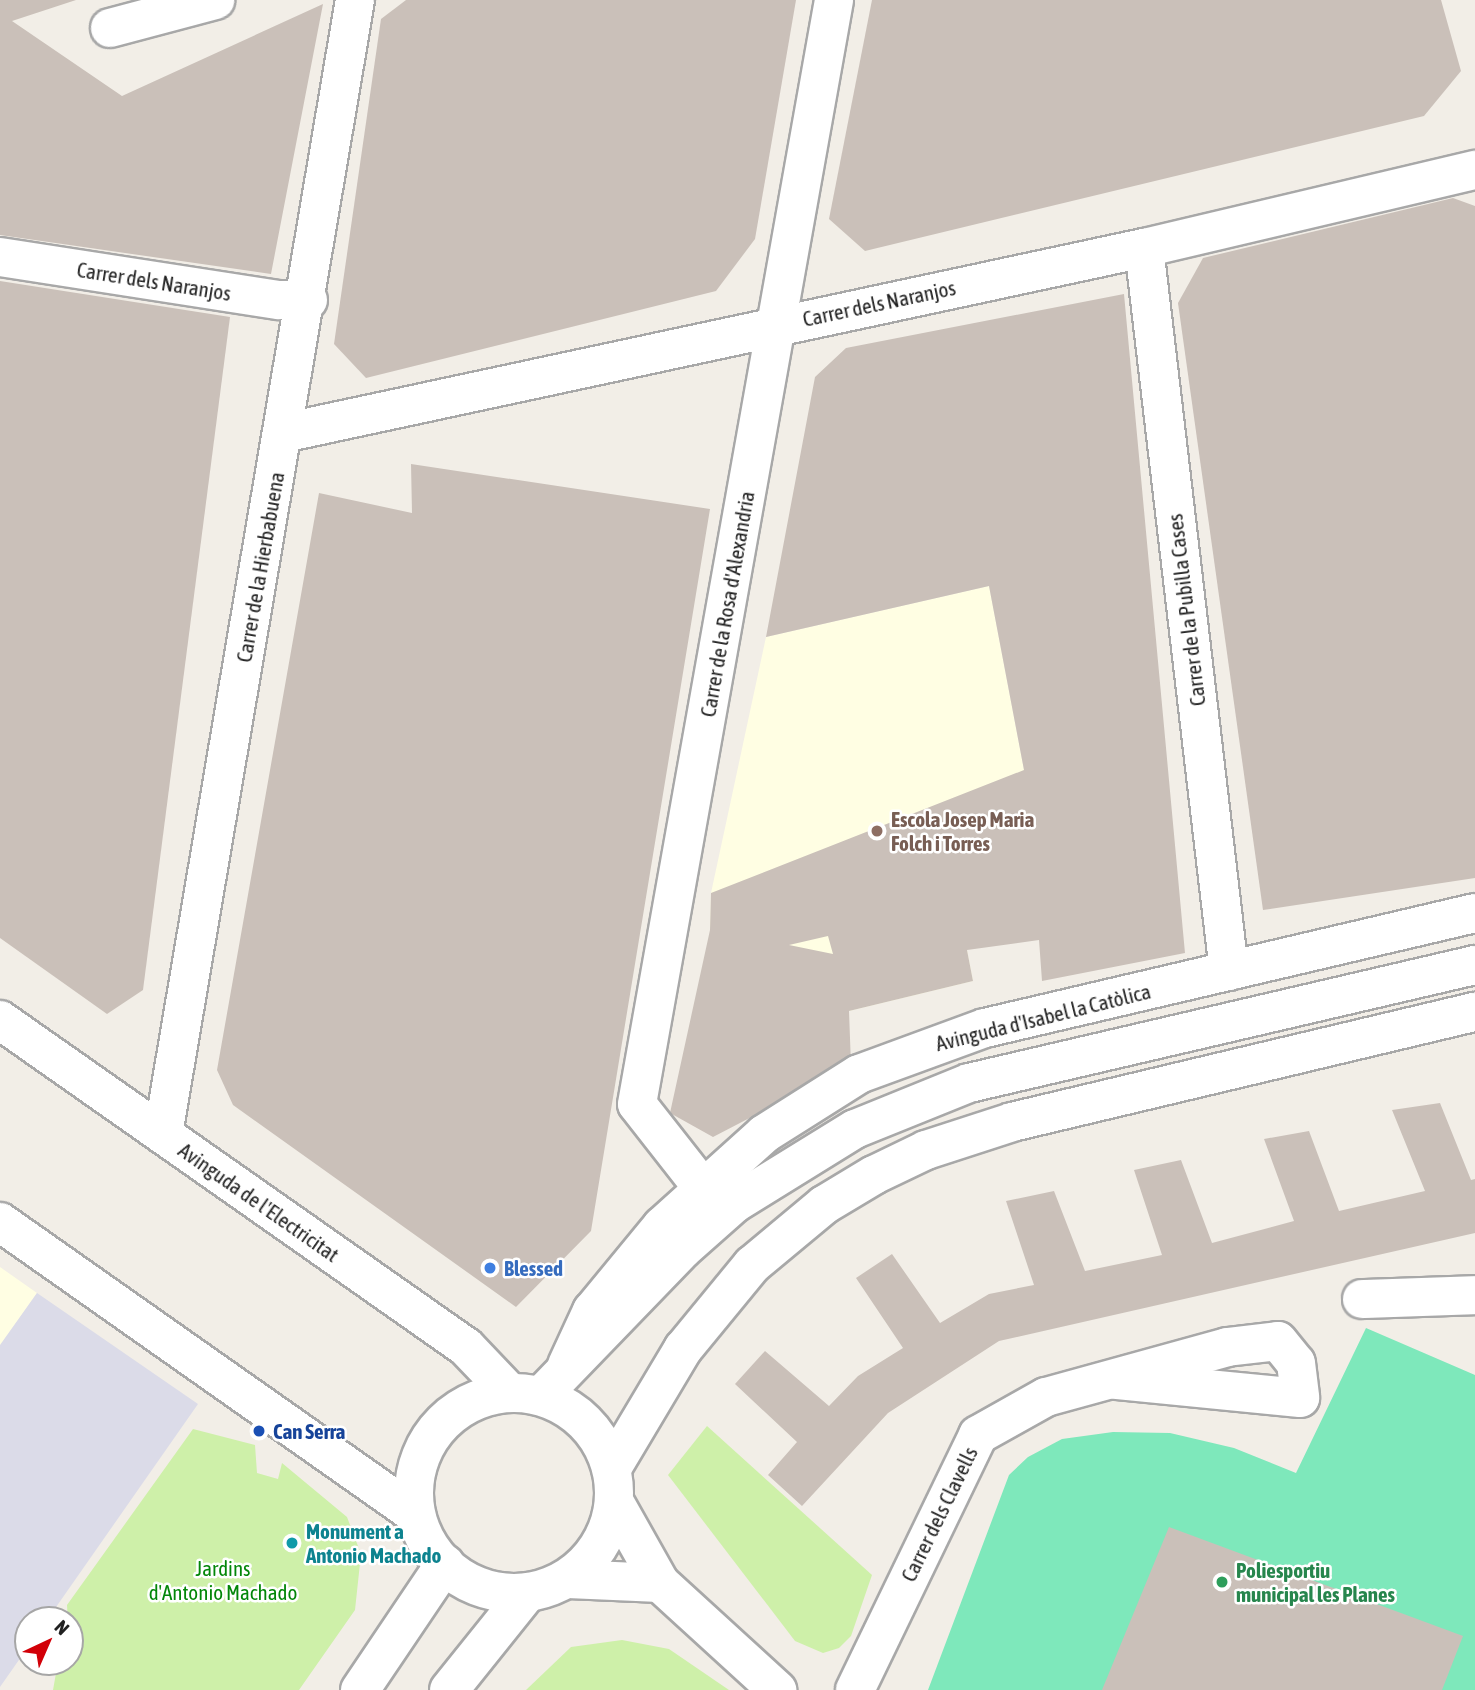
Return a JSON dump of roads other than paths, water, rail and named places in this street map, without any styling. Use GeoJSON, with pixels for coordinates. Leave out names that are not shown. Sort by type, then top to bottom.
{"type":"FeatureCollection","features":[{"type":"Feature","properties":{"kind":"street"},"geometry":{"type":"LineString","coordinates":[[110,29],[215,0]]}},
{"type":"Feature","properties":{"kind":"street","name":"Carrer de la Hierbabuena"},"geometry":{"type":"LineString","coordinates":[[163,1134],[283,433],[309,300],[355,0]]}},
{"type":"Feature","properties":{"kind":"street","name":"Carrer de la Rosa d'Alexandria"},"geometry":{"type":"LineString","coordinates":[[702,1187],[637,1104],[834,0]]}},
{"type":"Feature","properties":{"kind":"street","name":"Carrer dels Naranjos"},"geometry":{"type":"LineString","coordinates":[[283,433],[777,324],[1144,248],[1475,170]]}},
{"type":"Feature","properties":{"kind":"street","name":"Carrer de la Pubilla Cases"},"geometry":{"type":"LineString","coordinates":[[1144,248],[1229,971]]}},
{"type":"Feature","properties":{"kind":"street","name":"Carrer dels Naranjos"},"geometry":{"type":"LineString","coordinates":[[0,257],[279,300],[309,300]]}},
{"type":"Feature","properties":{"kind":"street","name":"Avinguda d'Isabel la Catòlica"},"geometry":{"type":"LineString","coordinates":[[567,1365],[592,1311],[702,1187],[816,1098],[895,1058],[985,1028],[1475,913]]}},
{"type":"Feature","properties":{"kind":"street","name":"Avinguda d'Isabel la Catòlica"},"geometry":{"type":"LineString","coordinates":[[525,1394],[567,1365],[735,1203],[809,1155],[901,1109],[970,1083],[1475,965]]}},
{"type":"Feature","properties":{"kind":"street"},"geometry":{"type":"LineString","coordinates":[[777,1690],[660,1583],[613,1485],[597,1436],[581,1420],[525,1394],[478,1399],[449,1416],[428,1439],[412,1488],[415,1514],[423,1535],[445,1564],[487,1589],[524,1595],[568,1579],[587,1565],[606,1536],[613,1485],[670,1368],[752,1265],[824,1205],[874,1175],[926,1150],[1012,1122],[1475,1012]]}},
{"type":"Feature","properties":{"kind":"street","name":"Avinguda de l'Electricitat"},"geometry":{"type":"LineString","coordinates":[[0,1020],[466,1347],[525,1394]]}},
{"type":"Feature","properties":{"kind":"street"},"geometry":{"type":"LineString","coordinates":[[0,1222],[415,1514]]}},
{"type":"Feature","properties":{"kind":"street"},"geometry":{"type":"LineString","coordinates":[[1362,1299],[1475,1295]]}},
{"type":"Feature","properties":{"kind":"street","name":"Carrer dels Clavells"},"geometry":{"type":"LineString","coordinates":[[855,1690],[978,1435],[1046,1397],[1227,1347],[1278,1341],[1296,1363],[1300,1398],[1115,1380]]}},
{"type":"Feature","properties":{"kind":"street"},"geometry":{"type":"LineString","coordinates":[[1224,1391],[1227,1347]]}},
{"type":"Feature","properties":{"kind":"street"},"geometry":{"type":"LineString","coordinates":[[360,1690],[445,1564]]}},
{"type":"Feature","properties":{"kind":"street"},"geometry":{"type":"LineString","coordinates":[[568,1579],[660,1583]]}},
{"type":"Feature","properties":{"kind":"street"},"geometry":{"type":"LineString","coordinates":[[449,1690],[524,1595]]}},
{"type":"Feature","properties":{"kind":"place","name":"Escola Josep Maria Folch i Torres"},"geometry":{"type":"Point","coordinates":[877,831]}},
{"type":"Feature","properties":{"kind":"place","name":"Blessed"},"geometry":{"type":"Point","coordinates":[490,1268]}},
{"type":"Feature","properties":{"kind":"place","name":"Can Serra"},"geometry":{"type":"Point","coordinates":[259,1431]}},
{"type":"Feature","properties":{"kind":"place","name":"Monument a Antonio Machado"},"geometry":{"type":"Point","coordinates":[292,1543]}},
{"type":"Feature","properties":{"kind":"place","name":"Poliesportiu municipal les Planes"},"geometry":{"type":"Point","coordinates":[1222,1582]}},
{"type":"Feature","properties":{"kind":"park label","name":"Jardins d'Antonio Machado"},"geometry":{"type":"Point","coordinates":[223,1580]}}]}
